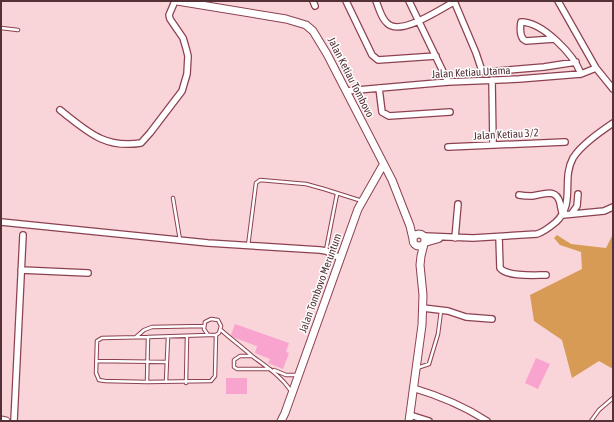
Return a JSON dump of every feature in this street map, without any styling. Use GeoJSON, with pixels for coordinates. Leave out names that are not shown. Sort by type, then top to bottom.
{"type":"FeatureCollection","features":[{"type":"Feature","properties":{"kind":"street","name":"Jalan Ketiau Tombovo"},"geometry":{"type":"LineString","coordinates":[[176,1],[286,19],[306,26],[313,31],[319,39],[392,180],[407,217],[420,265]]}},
{"type":"Feature","properties":{"kind":"street"},"geometry":{"type":"LineString","coordinates":[[60,110],[89,134],[99,139],[134,144],[141,143],[182,91],[187,74],[188,56],[183,38],[170,19],[169,15],[176,1]]}},
{"type":"Feature","properties":{"kind":"street"},"geometry":{"type":"LineString","coordinates":[[346,1],[374,58],[378,60],[436,56]]}},
{"type":"Feature","properties":{"kind":"street"},"geometry":{"type":"LineString","coordinates":[[376,1],[385,21],[392,27],[404,27],[454,1],[482,71],[486,72],[544,67],[576,62]]}},
{"type":"Feature","properties":{"kind":"street"},"geometry":{"type":"LineString","coordinates":[[409,1],[448,82]]}},
{"type":"Feature","properties":{"kind":"street"},"geometry":{"type":"LineString","coordinates":[[558,1],[596,68],[613,89]]}},
{"type":"Feature","properties":{"kind":"street"},"geometry":{"type":"LineString","coordinates":[[554,39],[526,41],[521,37],[521,22],[526,22],[535,26],[554,39],[576,62],[581,74]]}},
{"type":"Feature","properties":{"kind":"street","name":"Jalan Ketiau Utama"},"geometry":{"type":"LineString","coordinates":[[346,91],[448,82],[581,74],[596,68]]}},
{"type":"Feature","properties":{"kind":"street"},"geometry":{"type":"LineString","coordinates":[[492,80],[493,144]]}},
{"type":"Feature","properties":{"kind":"street"},"geometry":{"type":"LineString","coordinates":[[379,88],[382,112],[385,115],[450,112]]}},
{"type":"Feature","properties":{"kind":"street"},"geometry":{"type":"LineString","coordinates":[[424,239],[420,247],[414,242],[417,234],[424,239],[447,237],[499,237],[537,234],[548,229],[562,215],[566,208],[570,167],[574,157],[596,135],[613,123]]}},
{"type":"Feature","properties":{"kind":"street","name":"Jalan Ketiau 3/2"},"geometry":{"type":"LineString","coordinates":[[448,147],[565,142]]}},
{"type":"Feature","properties":{"kind":"street","name":"Jalan Tombovo Meruntum"},"geometry":{"type":"LineString","coordinates":[[282,421],[340,258],[362,202],[383,165]]}},
{"type":"Feature","properties":{"kind":"street"},"geometry":{"type":"LineString","coordinates":[[519,196],[532,196],[546,192],[552,193],[560,202],[562,215]]}},
{"type":"Feature","properties":{"kind":"street"},"geometry":{"type":"LineString","coordinates":[[572,213],[577,206],[578,194]]}},
{"type":"Feature","properties":{"kind":"street"},"geometry":{"type":"LineString","coordinates":[[455,238],[458,204]]}},
{"type":"Feature","properties":{"kind":"street"},"geometry":{"type":"LineString","coordinates":[[562,215],[604,211],[613,207]]}},
{"type":"Feature","properties":{"kind":"street","name":"Jalan Ketiau Tombovo"},"geometry":{"type":"LineString","coordinates":[[407,217],[424,239],[420,265],[423,308],[410,418]]}},
{"type":"Feature","properties":{"kind":"street"},"geometry":{"type":"LineString","coordinates":[[1,222],[180,240],[326,251],[340,258]]}},
{"type":"Feature","properties":{"kind":"street"},"geometry":{"type":"LineString","coordinates":[[14,421],[23,235]]}},
{"type":"Feature","properties":{"kind":"street"},"geometry":{"type":"LineString","coordinates":[[499,237],[500,268],[502,271],[522,275],[546,275]]}},
{"type":"Feature","properties":{"kind":"street"},"geometry":{"type":"LineString","coordinates":[[21,270],[88,273]]}},
{"type":"Feature","properties":{"kind":"street"},"geometry":{"type":"LineString","coordinates":[[423,308],[441,310],[466,317],[492,319]]}},
{"type":"Feature","properties":{"kind":"street"},"geometry":{"type":"LineString","coordinates":[[413,388],[453,402],[488,421]]}},
{"type":"Feature","properties":{"kind":"street"},"geometry":{"type":"LineString","coordinates":[[410,418],[429,421]]}},
{"type":"Feature","properties":{"kind":"street"},"geometry":{"type":"LineString","coordinates":[[1,420],[6,421]]}},
{"type":"Feature","properties":{"kind":"lane"},"geometry":{"type":"LineString","coordinates":[[1,28],[18,30]]}},
{"type":"Feature","properties":{"kind":"lane"},"geometry":{"type":"LineString","coordinates":[[248,246],[256,183],[260,180],[306,184],[362,202]]}},
{"type":"Feature","properties":{"kind":"lane"},"geometry":{"type":"LineString","coordinates":[[326,251],[337,194]]}},
{"type":"Feature","properties":{"kind":"lane"},"geometry":{"type":"LineString","coordinates":[[173,198],[180,240]]}},
{"type":"Feature","properties":{"kind":"lane"},"geometry":{"type":"LineString","coordinates":[[416,368],[428,364],[438,334],[441,310]]}},
{"type":"Feature","properties":{"kind":"lane"},"geometry":{"type":"LineString","coordinates":[[204,326],[208,320],[215,319],[220,323],[221,330],[252,356],[271,369],[283,380],[292,393]]}},
{"type":"Feature","properties":{"kind":"lane"},"geometry":{"type":"LineString","coordinates":[[204,326],[204,329],[208,335]]}},
{"type":"Feature","properties":{"kind":"lane"},"geometry":{"type":"LineString","coordinates":[[136,337],[144,330],[152,327],[204,326]]}},
{"type":"Feature","properties":{"kind":"lane"},"geometry":{"type":"LineString","coordinates":[[216,335],[102,338],[97,341],[96,373],[99,380],[105,381],[186,383],[209,382],[214,378],[216,335],[221,330]]}},
{"type":"Feature","properties":{"kind":"lane"},"geometry":{"type":"LineString","coordinates":[[186,383],[187,336]]}},
{"type":"Feature","properties":{"kind":"lane"},"geometry":{"type":"LineString","coordinates":[[147,382],[148,337]]}},
{"type":"Feature","properties":{"kind":"lane"},"geometry":{"type":"LineString","coordinates":[[166,382],[168,337]]}},
{"type":"Feature","properties":{"kind":"lane"},"geometry":{"type":"LineString","coordinates":[[252,356],[236,358],[234,360],[234,367],[237,369],[271,369],[286,375],[298,375]]}},
{"type":"Feature","properties":{"kind":"lane"},"geometry":{"type":"LineString","coordinates":[[96,361],[167,362]]}},
{"type":"Feature","properties":{"kind":"lane"},"geometry":{"type":"LineString","coordinates":[[591,421],[599,410],[613,398]]}},
{"type":"Feature","properties":{"kind":"shaded area"},"geometry":{"type":"Polygon","coordinates":[[[613,234],[613,369],[599,361],[572,378],[562,340],[534,321],[530,295],[582,269],[581,252],[560,245],[554,238],[557,235],[571,244],[606,248],[613,234]]]}},
{"type":"Feature","properties":{"kind":"building"},"geometry":{"type":"Polygon","coordinates":[[[235,324],[289,343],[286,352],[289,353],[283,369],[268,363],[270,359],[255,353],[257,346],[235,338],[231,335],[235,324]]]}},
{"type":"Feature","properties":{"kind":"building"},"geometry":{"type":"Polygon","coordinates":[[[536,358],[550,364],[538,389],[525,383],[536,358]]]}},
{"type":"Feature","properties":{"kind":"building"},"geometry":{"type":"Polygon","coordinates":[[[226,378],[247,378],[247,394],[226,394],[226,378]]]}}]}
